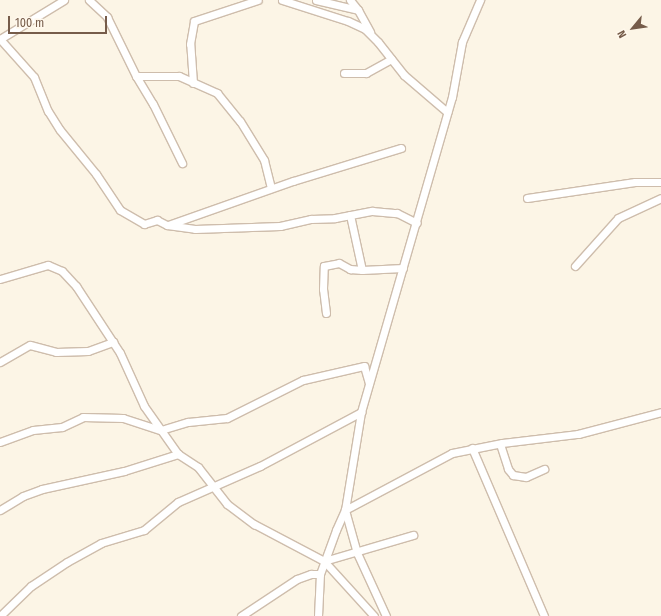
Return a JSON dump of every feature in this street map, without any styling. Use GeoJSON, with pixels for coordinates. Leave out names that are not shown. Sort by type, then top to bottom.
{"type":"FeatureCollection","features":[{"type":"Feature","properties":{"kind":"street"},"geometry":{"type":"LineString","coordinates":[[64,0],[0,39],[18,62],[34,76],[45,106],[60,130],[99,178],[123,214],[144,224],[157,220],[167,225],[195,229],[280,226],[311,219],[372,211],[388,212],[405,216],[417,223]]}},
{"type":"Feature","properties":{"kind":"street"},"geometry":{"type":"LineString","coordinates":[[89,0],[107,17],[182,163]]}},
{"type":"Feature","properties":{"kind":"street"},"geometry":{"type":"LineString","coordinates":[[193,83],[190,44],[194,21],[258,0]]}},
{"type":"Feature","properties":{"kind":"street"},"geometry":{"type":"LineString","coordinates":[[282,0],[348,21],[372,35]]}},
{"type":"Feature","properties":{"kind":"street"},"geometry":{"type":"LineString","coordinates":[[316,0],[358,10]]}},
{"type":"Feature","properties":{"kind":"street"},"geometry":{"type":"LineString","coordinates":[[350,0],[358,10],[372,35],[391,60],[404,75],[447,112]]}},
{"type":"Feature","properties":{"kind":"street"},"geometry":{"type":"LineString","coordinates":[[318,616],[320,574],[345,510],[361,412],[417,223],[458,77],[462,42],[480,0]]}},
{"type":"Feature","properties":{"kind":"street"},"geometry":{"type":"LineString","coordinates":[[344,73],[366,74],[391,60]]}},
{"type":"Feature","properties":{"kind":"street"},"geometry":{"type":"LineString","coordinates":[[136,76],[179,76],[216,94],[240,122],[264,160],[271,188]]}},
{"type":"Feature","properties":{"kind":"street"},"geometry":{"type":"LineString","coordinates":[[167,225],[271,188],[401,148]]}},
{"type":"Feature","properties":{"kind":"street"},"geometry":{"type":"LineString","coordinates":[[526,198],[635,182],[661,182]]}},
{"type":"Feature","properties":{"kind":"street"},"geometry":{"type":"LineString","coordinates":[[575,266],[618,218],[661,198]]}},
{"type":"Feature","properties":{"kind":"street"},"geometry":{"type":"LineString","coordinates":[[350,215],[362,270]]}},
{"type":"Feature","properties":{"kind":"street"},"geometry":{"type":"LineString","coordinates":[[326,313],[323,288],[324,266],[339,263],[350,269],[362,270],[403,268]]}},
{"type":"Feature","properties":{"kind":"street"},"geometry":{"type":"LineString","coordinates":[[0,279],[12,278],[37,268],[55,267],[76,286],[113,342],[125,362],[144,406],[178,454],[198,466],[212,487],[227,504],[254,524],[324,561],[374,616]]}},
{"type":"Feature","properties":{"kind":"street"},"geometry":{"type":"LineString","coordinates":[[0,362],[30,345],[56,352],[88,351],[113,342]]}},
{"type":"Feature","properties":{"kind":"street"},"geometry":{"type":"LineString","coordinates":[[0,442],[33,430],[62,427],[83,417],[123,418],[161,430],[188,422],[227,418],[284,388],[332,372],[364,366],[369,383]]}},
{"type":"Feature","properties":{"kind":"street"},"geometry":{"type":"LineString","coordinates":[[0,616],[31,586],[67,562],[101,543],[144,530],[178,502],[260,466],[361,412]]}},
{"type":"Feature","properties":{"kind":"street"},"geometry":{"type":"LineString","coordinates":[[345,510],[406,476],[452,454],[472,448],[578,434],[661,412]]}},
{"type":"Feature","properties":{"kind":"street"},"geometry":{"type":"LineString","coordinates":[[500,444],[508,469],[513,475],[526,477],[544,469]]}},
{"type":"Feature","properties":{"kind":"street"},"geometry":{"type":"LineString","coordinates":[[472,448],[544,616]]}},
{"type":"Feature","properties":{"kind":"street"},"geometry":{"type":"LineString","coordinates":[[0,510],[23,496],[42,489],[124,471],[178,454]]}},
{"type":"Feature","properties":{"kind":"street"},"geometry":{"type":"LineString","coordinates":[[345,510],[357,552],[386,616]]}},
{"type":"Feature","properties":{"kind":"street"},"geometry":{"type":"LineString","coordinates":[[324,561],[413,535]]}},
{"type":"Feature","properties":{"kind":"street"},"geometry":{"type":"LineString","coordinates":[[241,616],[297,579],[305,575],[320,574]]}}]}
